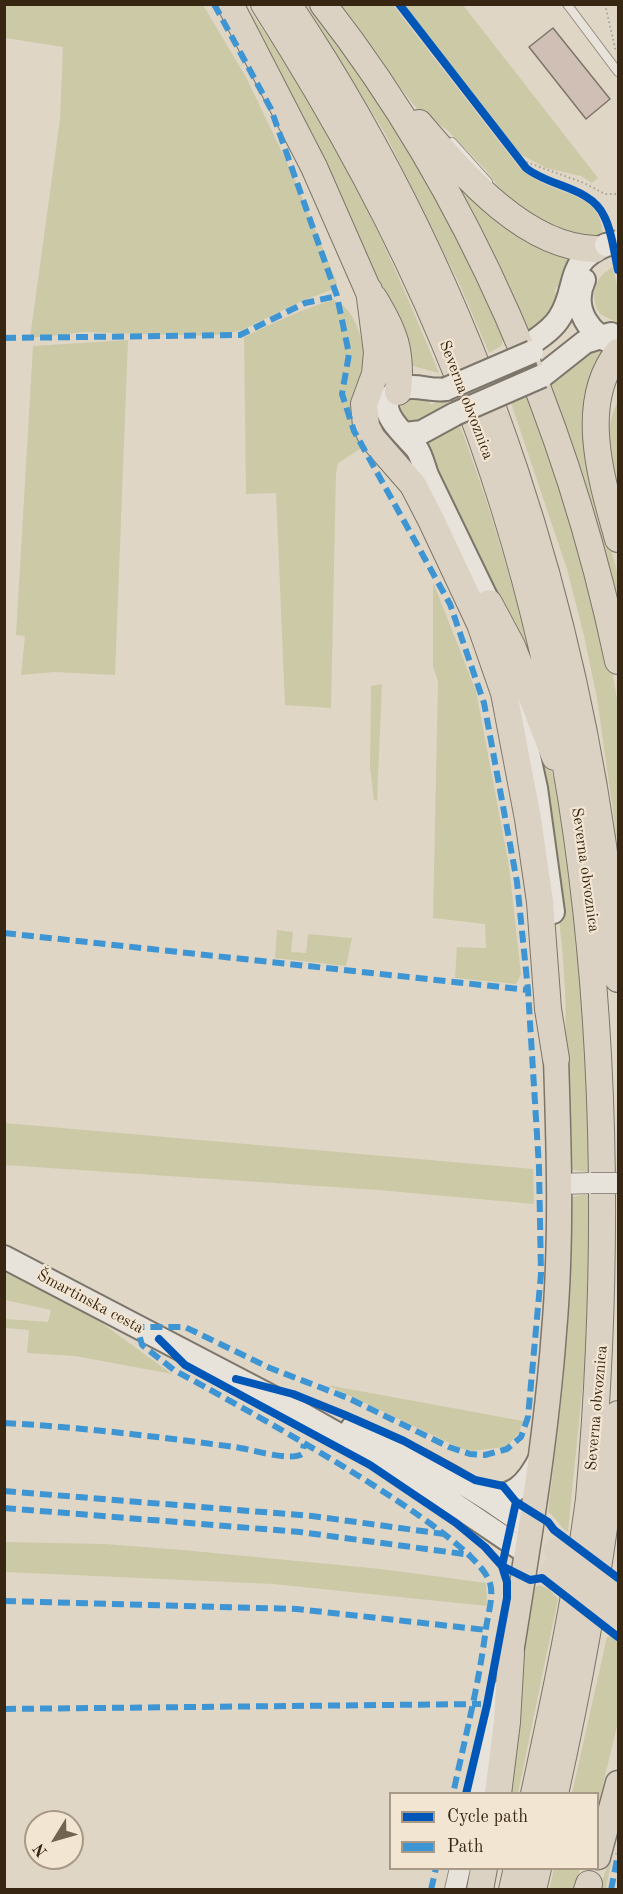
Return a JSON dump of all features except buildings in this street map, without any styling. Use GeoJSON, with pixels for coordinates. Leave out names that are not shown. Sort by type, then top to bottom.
{"type":"FeatureCollection","features":[{"type":"Feature","properties":{"kind":"highway"},"geometry":{"type":"LineString","coordinates":[[230,4],[309,158],[369,290],[391,325],[399,359],[393,386]]}},
{"type":"Feature","properties":{"kind":"highway","name":"Severna obvoznica"},"geometry":{"type":"LineString","coordinates":[[264,4],[331,113],[383,210],[434,318],[477,425],[514,537],[543,642],[570,766],[587,875],[597,967],[606,1099],[608,1232],[604,1340],[584,1533],[570,1624],[534,1792]]}},
{"type":"Feature","properties":{"kind":"highway","name":"Severna obvoznica"},"geometry":{"type":"LineString","coordinates":[[288,4],[352,110],[407,211],[463,335],[514,469],[547,576],[578,701],[600,824],[618,969]]}},
{"type":"Feature","properties":{"kind":"highway"},"geometry":{"type":"LineString","coordinates":[[322,4],[372,72],[454,205],[516,334],[582,520],[618,661]]}},
{"type":"Feature","properties":{"kind":"highway"},"geometry":{"type":"LineString","coordinates":[[372,72],[443,150],[509,213],[543,238],[573,248],[612,249]]}},
{"type":"Feature","properties":{"kind":"highway"},"geometry":{"type":"LineString","coordinates":[[369,290],[377,352],[375,374],[364,404],[366,426],[372,438],[413,485],[426,510],[480,624],[504,693],[528,819],[556,1059]]}},
{"type":"Feature","properties":{"kind":"highway"},"geometry":{"type":"LineString","coordinates":[[614,341],[597,401],[599,467],[618,539]]}},
{"type":"Feature","properties":{"kind":"highway"},"geometry":{"type":"LineString","coordinates":[[598,418],[618,388]]}},
{"type":"Feature","properties":{"kind":"highway"},"geometry":{"type":"LineString","coordinates":[[489,603],[512,646],[536,702],[557,762],[587,875]]}},
{"type":"Feature","properties":{"kind":"highway","name":"Severna obvoznica"},"geometry":{"type":"LineString","coordinates":[[555,1792],[591,1623],[610,1490],[618,1414]]}},
{"type":"Feature","properties":{"kind":"highway"},"geometry":{"type":"LineString","coordinates":[[498,1792],[507,1722],[511,1653]]}},
{"type":"Feature","properties":{"kind":"highway"},"geometry":{"type":"LineString","coordinates":[[480,1890],[484,1870]]}},
{"type":"Feature","properties":{"kind":"highway"},"geometry":{"type":"LineString","coordinates":[[512,1890],[517,1870]]}},
{"type":"Feature","properties":{"kind":"highway"},"geometry":{"type":"LineString","coordinates":[[533,1890],[538,1870]]}},
{"type":"Feature","properties":{"kind":"main road"},"geometry":{"type":"LineString","coordinates":[[612,249],[586,276],[580,289],[580,308],[588,325],[614,341]]}},
{"type":"Feature","properties":{"kind":"main road"},"geometry":{"type":"LineString","coordinates":[[531,349],[561,316],[576,270],[612,249]]}},
{"type":"Feature","properties":{"kind":"main road"},"geometry":{"type":"LineString","coordinates":[[427,476],[387,438],[378,425],[375,409],[393,386],[417,374],[444,384],[488,367],[531,349],[558,334],[580,308]]}},
{"type":"Feature","properties":{"kind":"main road"},"geometry":{"type":"LineString","coordinates":[[405,434],[422,432],[455,414],[542,376],[578,347],[614,341]]}},
{"type":"Feature","properties":{"kind":"main road"},"geometry":{"type":"LineString","coordinates":[[393,386],[388,414],[394,426],[405,434],[420,454],[427,476],[489,603],[520,706],[546,851],[560,1011],[556,1059],[560,1184],[555,1330],[542,1455],[511,1653]]}},
{"type":"Feature","properties":{"kind":"main road","name":"Šmartinska cesta"},"geometry":{"type":"LineString","coordinates":[[4,1257],[272,1397],[429,1487],[526,1553],[554,1560]]}},
{"type":"Feature","properties":{"kind":"main road","name":"Šmartinska cesta"},"geometry":{"type":"LineString","coordinates":[[272,1397],[372,1436],[478,1491],[530,1529],[554,1560],[616,1607]]}},
{"type":"Feature","properties":{"kind":"main road"},"geometry":{"type":"LineString","coordinates":[[478,1491],[497,1497],[510,1494],[533,1474],[542,1455]]}},
{"type":"Feature","properties":{"kind":"main road"},"geometry":{"type":"LineString","coordinates":[[599,1850],[618,1783]]}},
{"type":"Feature","properties":{"kind":"street"},"geometry":{"type":"LineString","coordinates":[[560,1184],[618,1183]]}},
{"type":"Feature","properties":{"kind":"street"},"geometry":{"type":"LineString","coordinates":[[476,1792],[511,1653]]}},
{"type":"Feature","properties":{"kind":"street"},"geometry":{"type":"LineString","coordinates":[[455,1890],[460,1870]]}},
{"type":"Feature","properties":{"kind":"lane"},"geometry":{"type":"LineString","coordinates":[[567,4],[618,72]]}},
{"type":"Feature","properties":{"kind":"lane"},"geometry":{"type":"LineString","coordinates":[[412,111],[430,123]]}},
{"type":"Feature","properties":{"kind":"lane"},"geometry":{"type":"LineString","coordinates":[[448,138],[480,171],[509,213]]}},
{"type":"Feature","properties":{"kind":"path"},"geometry":{"type":"LineString","coordinates":[[399,4],[518,159],[533,174],[586,196],[595,204],[604,216],[612,249]]}},
{"type":"Feature","properties":{"kind":"path"},"geometry":{"type":"LineString","coordinates":[[605,4],[617,60]]}},
{"type":"Feature","properties":{"kind":"path"},"geometry":{"type":"LineString","coordinates":[[518,159],[584,183],[605,194],[618,194]]}},
{"type":"Feature","properties":{"kind":"shaded area"},"geometry":{"type":"Polygon","coordinates":[[[4,5],[203,5],[246,77],[293,175],[337,283],[334,289],[304,300],[240,331],[210,336],[85,332],[30,338],[60,119],[63,47],[5,38],[4,5]]]}},
{"type":"Feature","properties":{"kind":"shaded area"},"geometry":{"type":"Polygon","coordinates":[[[246,5],[306,95],[332,140],[396,272],[439,373],[413,366],[406,369],[368,258],[334,181],[243,6],[246,5]]]}},
{"type":"Feature","properties":{"kind":"shaded area"},"geometry":{"type":"Polygon","coordinates":[[[306,5],[314,5],[421,162],[505,338],[501,346],[489,353],[459,283],[386,135],[306,5]]]}},
{"type":"Feature","properties":{"kind":"shaded area"},"geometry":{"type":"Polygon","coordinates":[[[340,5],[393,5],[518,166],[537,180],[588,203],[599,216],[604,237],[564,239],[505,196],[485,169],[447,130],[418,110],[348,22],[351,19],[340,5]]]}},
{"type":"Feature","properties":{"kind":"shaded area"},"geometry":{"type":"Polygon","coordinates":[[[404,5],[463,5],[598,178],[592,183],[581,176],[546,168],[518,153],[404,5]]]}},
{"type":"Feature","properties":{"kind":"shaded area"},"geometry":{"type":"Polygon","coordinates":[[[431,146],[579,256],[562,288],[556,287],[555,293],[561,294],[552,316],[526,336],[431,146]]]}},
{"type":"Feature","properties":{"kind":"shaded area"},"geometry":{"type":"Polygon","coordinates":[[[613,267],[618,290],[618,323],[600,314],[594,294],[601,276],[613,267]]]}},
{"type":"Feature","properties":{"kind":"shaded area"},"geometry":{"type":"Polygon","coordinates":[[[334,300],[347,310],[363,344],[368,387],[368,444],[338,463],[336,473],[331,708],[285,705],[276,493],[246,494],[244,337],[300,312],[334,300]]]}},
{"type":"Feature","properties":{"kind":"shaded area"},"geometry":{"type":"Polygon","coordinates":[[[128,340],[115,675],[54,672],[21,675],[25,636],[16,635],[33,346],[128,340]]]}},
{"type":"Feature","properties":{"kind":"shaded area"},"geometry":{"type":"Polygon","coordinates":[[[605,348],[593,484],[618,575],[618,619],[546,385],[584,353],[605,348]]]}},
{"type":"Feature","properties":{"kind":"shaded area"},"geometry":{"type":"Polygon","coordinates":[[[529,394],[554,462],[612,670],[618,705],[618,847],[597,698],[584,636],[567,569],[511,403],[529,394]]]}},
{"type":"Feature","properties":{"kind":"shaded area"},"geometry":{"type":"Polygon","coordinates":[[[448,395],[452,405],[415,424],[406,423],[400,412],[401,405],[409,398],[428,399],[431,405],[448,395]]]}},
{"type":"Feature","properties":{"kind":"shaded area"},"geometry":{"type":"Polygon","coordinates":[[[618,402],[618,507],[609,440],[613,414],[618,402]]]}},
{"type":"Feature","properties":{"kind":"shaded area"},"geometry":{"type":"Polygon","coordinates":[[[459,423],[502,551],[537,682],[421,443],[459,423]]]}},
{"type":"Feature","properties":{"kind":"shaded area"},"geometry":{"type":"Polygon","coordinates":[[[433,582],[476,691],[509,866],[521,974],[516,984],[455,978],[457,947],[486,948],[485,924],[433,918],[438,681],[433,667],[433,582]]]}},
{"type":"Feature","properties":{"kind":"shaded area"},"geometry":{"type":"Polygon","coordinates":[[[382,684],[377,801],[374,800],[370,767],[371,686],[382,684]]]}},
{"type":"Feature","properties":{"kind":"shaded area"},"geometry":{"type":"Polygon","coordinates":[[[529,714],[558,789],[565,836],[587,1023],[590,1172],[571,1170],[567,1148],[564,1102],[566,1011],[563,954],[529,714]]]}},
{"type":"Feature","properties":{"kind":"shaded area"},"geometry":{"type":"Polygon","coordinates":[[[277,930],[293,932],[291,952],[306,953],[308,934],[352,938],[346,966],[275,958],[277,930]]]}},
{"type":"Feature","properties":{"kind":"shaded area"},"geometry":{"type":"Polygon","coordinates":[[[5,1123],[533,1169],[534,1204],[378,1190],[5,1165],[5,1123]]]}},
{"type":"Feature","properties":{"kind":"shaded area"},"geometry":{"type":"Polygon","coordinates":[[[590,1194],[589,1322],[568,1532],[548,1512],[564,1377],[571,1197],[590,1194]]]}},
{"type":"Feature","properties":{"kind":"shaded area"},"geometry":{"type":"Polygon","coordinates":[[[4,1267],[88,1313],[172,1374],[75,1356],[27,1353],[29,1330],[5,1328],[5,1319],[48,1322],[51,1310],[5,1300],[4,1267]]]}},
{"type":"Feature","properties":{"kind":"shaded area"},"geometry":{"type":"Polygon","coordinates":[[[327,1385],[523,1421],[519,1433],[506,1447],[470,1451],[327,1385]]]}},
{"type":"Feature","properties":{"kind":"shaded area"},"geometry":{"type":"Polygon","coordinates":[[[5,1542],[105,1544],[381,1569],[486,1583],[487,1606],[273,1584],[5,1572],[5,1542]]]}},
{"type":"Feature","properties":{"kind":"shaded area"},"geometry":{"type":"Polygon","coordinates":[[[539,1585],[549,1589],[558,1599],[518,1792],[507,1792],[529,1591],[539,1585]]]}},
{"type":"Feature","properties":{"kind":"shaded area"},"geometry":{"type":"Polygon","coordinates":[[[610,1636],[618,1643],[618,1722],[599,1801],[599,1792],[572,1792],[607,1637],[610,1636]]]}},
{"type":"Feature","properties":{"kind":"shaded area"},"geometry":{"type":"Polygon","coordinates":[[[614,1846],[606,1889],[599,1890],[614,1846]]]}},
{"type":"Feature","properties":{"kind":"shaded area"},"geometry":{"type":"Polygon","coordinates":[[[554,1870],[580,1870],[574,1889],[549,1890],[554,1870]]]}},
{"type":"Feature","properties":{"kind":"marked path"},"geometry":{"type":"LineString","coordinates":[[214,4],[271,109],[337,296],[349,354],[342,394],[354,431],[450,604],[484,703],[517,882],[528,990],[539,1167],[541,1274],[528,1417],[521,1437],[507,1449],[485,1455],[470,1454],[449,1447],[348,1398],[270,1368],[185,1327],[137,1327],[142,1345],[174,1370],[295,1438],[398,1501],[474,1560],[490,1583],[491,1599],[480,1670],[453,1792]]}},
{"type":"Feature","properties":{"kind":"marked path"},"geometry":{"type":"LineString","coordinates":[[4,338],[240,335],[305,303],[337,296]]}},
{"type":"Feature","properties":{"kind":"marked path"},"geometry":{"type":"LineString","coordinates":[[4,933],[528,990]]}},
{"type":"Feature","properties":{"kind":"marked path"},"geometry":{"type":"LineString","coordinates":[[4,1423],[149,1436],[235,1447],[289,1457],[302,1454],[304,1444]]}},
{"type":"Feature","properties":{"kind":"marked path"},"geometry":{"type":"LineString","coordinates":[[4,1491],[312,1516],[444,1534]]}},
{"type":"Feature","properties":{"kind":"marked path"},"geometry":{"type":"LineString","coordinates":[[4,1508],[300,1532],[471,1555]]}},
{"type":"Feature","properties":{"kind":"marked path"},"geometry":{"type":"LineString","coordinates":[[4,1601],[297,1609],[486,1630]]}},
{"type":"Feature","properties":{"kind":"marked path"},"geometry":{"type":"LineString","coordinates":[[4,1709],[481,1704]]}},
{"type":"Feature","properties":{"kind":"marked path"},"geometry":{"type":"LineString","coordinates":[[611,1890],[618,1854]]}},
{"type":"Feature","properties":{"kind":"marked path"},"geometry":{"type":"LineString","coordinates":[[431,1890],[436,1870]]}},
{"type":"Feature","properties":{"kind":"cycle path"},"geometry":{"type":"LineString","coordinates":[[399,4],[526,168],[580,193],[598,206],[609,228],[618,270]]}},
{"type":"Feature","properties":{"kind":"cycle path"},"geometry":{"type":"LineString","coordinates":[[159,1339],[185,1365],[370,1465],[456,1523],[485,1547],[502,1566],[530,1580],[542,1578],[618,1637]]}},
{"type":"Feature","properties":{"kind":"cycle path"},"geometry":{"type":"LineString","coordinates":[[236,1379],[293,1394],[404,1441],[475,1480],[503,1486],[516,1502],[548,1522],[554,1530],[618,1578]]}},
{"type":"Feature","properties":{"kind":"cycle path"},"geometry":{"type":"LineString","coordinates":[[466,1792],[487,1705],[507,1598],[507,1582],[502,1566],[516,1502]]}}]}
